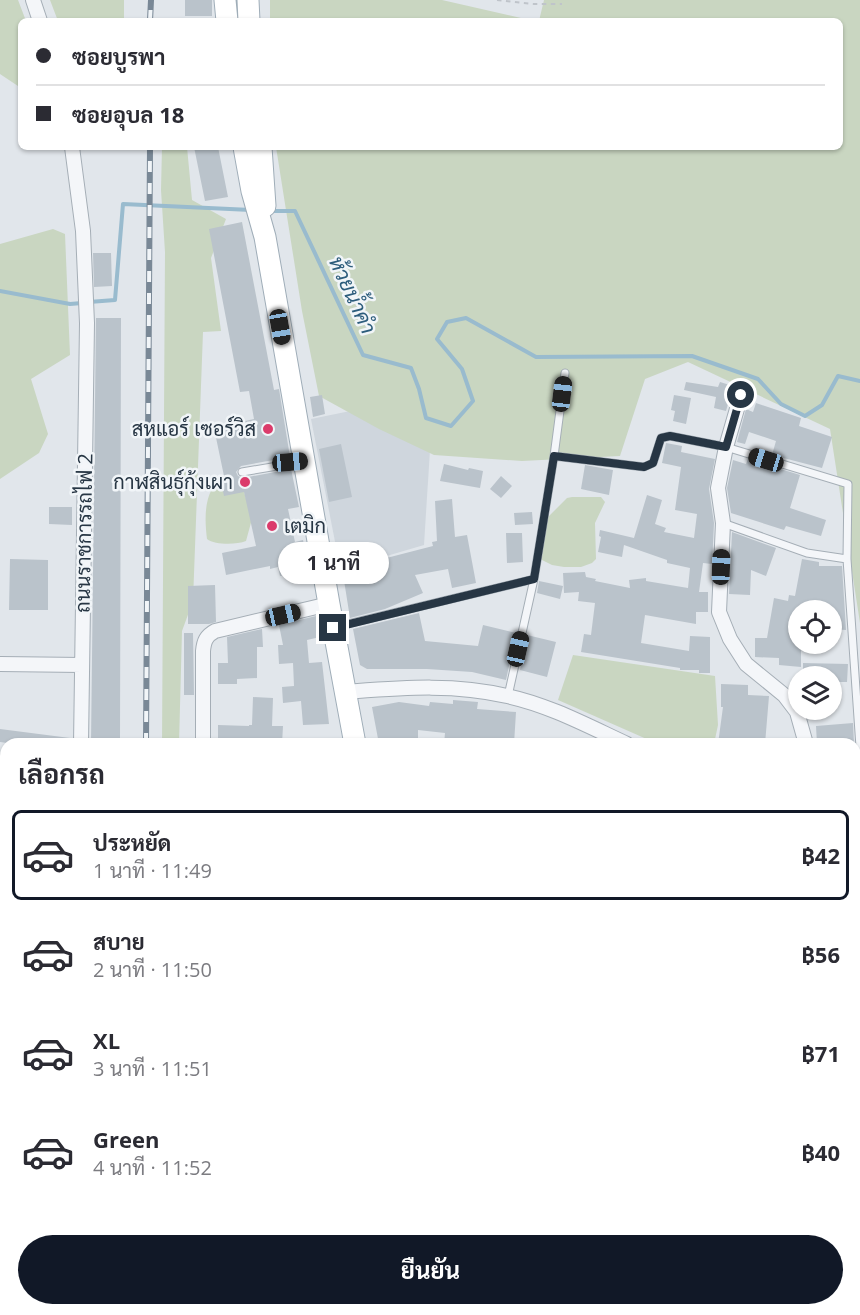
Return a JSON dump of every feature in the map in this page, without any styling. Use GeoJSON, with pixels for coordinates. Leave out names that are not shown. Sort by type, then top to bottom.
{"type":"FeatureCollection","features":[{"type":"Feature","properties":{"kind":"main road"},"geometry":{"type":"LineString","coordinates":[[225,0],[227,18]]}},
{"type":"Feature","properties":{"kind":"main road"},"geometry":{"type":"LineString","coordinates":[[248,0],[249,18]]}},
{"type":"Feature","properties":{"kind":"main road"},"geometry":{"type":"LineString","coordinates":[[245,150],[259,190]]}},
{"type":"Feature","properties":{"kind":"main road"},"geometry":{"type":"LineString","coordinates":[[261,150],[259,190],[265,237],[354,738]]}},
{"type":"Feature","properties":{"kind":"street"},"geometry":{"type":"LineString","coordinates":[[33,0],[39,18]]}},
{"type":"Feature","properties":{"kind":"street","name":"ถนนราชการรถไฟ 2"},"geometry":{"type":"LineString","coordinates":[[72,150],[83,231],[87,323],[81,738]]}},
{"type":"Feature","properties":{"kind":"street"},"geometry":{"type":"LineString","coordinates":[[741,395],[726,447],[718,488],[723,523],[719,612],[730,639],[746,664],[784,695],[797,712],[804,738]]}},
{"type":"Feature","properties":{"kind":"street"},"geometry":{"type":"LineString","coordinates":[[203,738],[202,651],[208,635],[215,631],[329,604]]}},
{"type":"Feature","properties":{"kind":"street"},"geometry":{"type":"LineString","coordinates":[[0,664],[82,665]]}},
{"type":"Feature","properties":{"kind":"street"},"geometry":{"type":"LineString","coordinates":[[345,692],[419,686],[462,688],[508,696],[556,712],[614,738]]}},
{"type":"Feature","properties":{"kind":"lane"},"geometry":{"type":"LineString","coordinates":[[508,696],[534,579],[565,373]]}},
{"type":"Feature","properties":{"kind":"lane"},"geometry":{"type":"LineString","coordinates":[[554,456],[644,467],[653,463],[661,438],[670,436],[726,447],[848,484],[847,559],[859,738]]}},
{"type":"Feature","properties":{"kind":"lane"},"geometry":{"type":"LineString","coordinates":[[242,472],[304,461]]}},
{"type":"Feature","properties":{"kind":"lane"},"geometry":{"type":"LineString","coordinates":[[723,523],[807,553],[847,559]]}},
{"type":"Feature","properties":{"kind":"lane"},"geometry":{"type":"LineString","coordinates":[[333,628],[534,579]]}},
{"type":"Feature","properties":{"kind":"path"},"geometry":{"type":"LineString","coordinates":[[497,0],[562,4]]}},
{"type":"Feature","properties":{"kind":"shaded area"},"geometry":{"type":"Polygon","coordinates":[[[365,408],[431,434],[424,545],[340,567],[311,419],[365,408]]]}},
{"type":"Feature","properties":{"kind":"green space"},"geometry":{"type":"Polygon","coordinates":[[[0,0],[18,0],[25,18],[18,18],[18,86],[0,74],[0,0]]]}},
{"type":"Feature","properties":{"kind":"green space"},"geometry":{"type":"Polygon","coordinates":[[[50,0],[124,0],[124,18],[57,18],[50,0]]]}},
{"type":"Feature","properties":{"kind":"green space"},"geometry":{"type":"Polygon","coordinates":[[[270,0],[442,0],[521,18],[270,18],[270,0]]]}},
{"type":"Feature","properties":{"kind":"green space"},"geometry":{"type":"Polygon","coordinates":[[[544,0],[860,0],[860,623],[830,429],[688,362],[645,379],[620,456],[522,461],[434,455],[379,429],[319,396],[302,311],[276,150],[843,150],[843,18],[540,18],[544,0]]]}},
{"type":"Feature","properties":{"kind":"green space"},"geometry":{"type":"Polygon","coordinates":[[[162,150],[187,150],[192,200],[226,219],[211,258],[221,331],[203,332],[193,601],[182,631],[179,738],[162,738],[165,252],[161,190],[162,150]]]}},
{"type":"Feature","properties":{"kind":"green space"},"geometry":{"type":"Polygon","coordinates":[[[53,229],[65,234],[70,355],[31,379],[48,434],[39,453],[0,479],[0,244],[53,229]]]}},
{"type":"Feature","properties":{"kind":"green space"},"geometry":{"type":"Polygon","coordinates":[[[212,489],[244,492],[252,519],[246,541],[226,544],[207,539],[206,507],[212,489]]]}},
{"type":"Feature","properties":{"kind":"green space"},"geometry":{"type":"Polygon","coordinates":[[[601,497],[605,502],[595,523],[596,559],[581,567],[552,565],[542,560],[537,549],[543,522],[567,498],[601,497]]]}},
{"type":"Feature","properties":{"kind":"green space"},"geometry":{"type":"Polygon","coordinates":[[[573,655],[715,676],[718,725],[715,738],[644,738],[558,700],[573,655]]]}},
{"type":"Feature","properties":{"kind":"building"},"geometry":{"type":"Polygon","coordinates":[[[185,0],[212,0],[212,16],[185,16],[185,0]]]}},
{"type":"Feature","properties":{"kind":"building"},"geometry":{"type":"Polygon","coordinates":[[[195,150],[219,150],[228,197],[205,201],[195,150]]]}},
{"type":"Feature","properties":{"kind":"building"},"geometry":{"type":"Polygon","coordinates":[[[242,222],[274,390],[279,389],[290,457],[241,466],[236,472],[243,478],[291,469],[299,507],[288,509],[295,542],[303,540],[309,570],[280,576],[278,567],[270,569],[270,566],[226,575],[222,553],[256,546],[244,492],[224,496],[220,477],[224,476],[214,428],[254,419],[249,391],[240,392],[209,229],[242,222]]]}},
{"type":"Feature","properties":{"kind":"building"},"geometry":{"type":"Polygon","coordinates":[[[93,253],[111,253],[112,286],[94,287],[93,253]]]}},
{"type":"Feature","properties":{"kind":"building"},"geometry":{"type":"Polygon","coordinates":[[[96,318],[121,318],[120,738],[91,738],[96,318]]]}},
{"type":"Feature","properties":{"kind":"building"},"geometry":{"type":"Polygon","coordinates":[[[686,382],[718,387],[720,382],[733,386],[726,411],[714,408],[716,397],[684,390],[686,382]]]}},
{"type":"Feature","properties":{"kind":"building"},"geometry":{"type":"Polygon","coordinates":[[[322,395],[325,414],[313,417],[310,397],[322,395]]]}},
{"type":"Feature","properties":{"kind":"building"},"geometry":{"type":"Polygon","coordinates":[[[674,395],[691,398],[686,424],[673,421],[675,411],[671,410],[674,395]]]}},
{"type":"Feature","properties":{"kind":"building"},"geometry":{"type":"Polygon","coordinates":[[[756,403],[801,418],[799,426],[832,437],[822,468],[772,455],[776,441],[749,432],[745,444],[737,442],[746,409],[753,412],[756,403]]]}},
{"type":"Feature","properties":{"kind":"building"},"geometry":{"type":"Polygon","coordinates":[[[666,443],[682,446],[681,452],[715,459],[709,489],[714,523],[712,564],[703,563],[699,592],[708,592],[708,612],[696,612],[696,624],[645,615],[641,643],[689,651],[690,636],[710,637],[710,673],[699,673],[699,670],[680,670],[680,668],[581,652],[584,634],[591,635],[595,603],[578,601],[579,592],[564,593],[563,573],[585,572],[586,577],[596,579],[595,581],[630,588],[629,580],[646,578],[646,581],[688,588],[690,568],[667,563],[667,560],[624,545],[622,557],[598,552],[600,530],[634,538],[647,495],[662,500],[655,524],[666,528],[664,532],[694,538],[697,514],[675,510],[681,467],[662,463],[666,443]]]}},
{"type":"Feature","properties":{"kind":"building"},"geometry":{"type":"Polygon","coordinates":[[[341,444],[352,497],[329,502],[319,449],[341,444]]]}},
{"type":"Feature","properties":{"kind":"building"},"geometry":{"type":"Polygon","coordinates":[[[748,459],[800,475],[790,508],[826,520],[821,536],[786,526],[784,530],[731,513],[727,488],[733,460],[746,464],[748,459]]]}},
{"type":"Feature","properties":{"kind":"building"},"geometry":{"type":"Polygon","coordinates":[[[444,464],[483,471],[480,488],[440,481],[444,464]]]}},
{"type":"Feature","properties":{"kind":"building"},"geometry":{"type":"Polygon","coordinates":[[[585,465],[613,470],[609,495],[581,489],[585,465]]]}},
{"type":"Feature","properties":{"kind":"building"},"geometry":{"type":"Polygon","coordinates":[[[501,476],[512,486],[501,498],[490,489],[501,476]]]}},
{"type":"Feature","properties":{"kind":"building"},"geometry":{"type":"Polygon","coordinates":[[[452,499],[455,537],[467,535],[476,583],[452,588],[448,569],[415,575],[423,593],[385,609],[350,618],[339,549],[367,544],[371,562],[433,546],[432,542],[437,541],[435,501],[452,499]]]}},
{"type":"Feature","properties":{"kind":"building"},"geometry":{"type":"Polygon","coordinates":[[[49,507],[72,507],[72,525],[49,524],[49,507]]]}},
{"type":"Feature","properties":{"kind":"building"},"geometry":{"type":"Polygon","coordinates":[[[532,512],[533,524],[515,525],[514,513],[532,512]]]}},
{"type":"Feature","properties":{"kind":"building"},"geometry":{"type":"Polygon","coordinates":[[[732,532],[776,548],[766,576],[751,570],[750,595],[729,594],[732,532]]]}},
{"type":"Feature","properties":{"kind":"building"},"geometry":{"type":"Polygon","coordinates":[[[506,533],[522,533],[523,562],[507,563],[506,533]]]}},
{"type":"Feature","properties":{"kind":"building"},"geometry":{"type":"Polygon","coordinates":[[[10,559],[48,560],[48,610],[9,610],[10,559]]]}},
{"type":"Feature","properties":{"kind":"building"},"geometry":{"type":"Polygon","coordinates":[[[802,559],[819,562],[819,566],[842,566],[846,630],[842,630],[842,600],[788,600],[789,595],[795,596],[802,559]]]}},
{"type":"Feature","properties":{"kind":"building"},"geometry":{"type":"Polygon","coordinates":[[[539,581],[563,586],[560,599],[537,593],[539,581]]]}},
{"type":"Feature","properties":{"kind":"building"},"geometry":{"type":"Polygon","coordinates":[[[215,585],[216,622],[188,624],[188,586],[215,585]]]}},
{"type":"Feature","properties":{"kind":"building"},"geometry":{"type":"Polygon","coordinates":[[[774,598],[788,601],[788,654],[801,654],[801,666],[779,665],[779,658],[755,657],[755,638],[767,638],[774,598]]]}},
{"type":"Feature","properties":{"kind":"building"},"geometry":{"type":"Polygon","coordinates":[[[419,613],[425,641],[478,646],[483,625],[516,633],[506,680],[472,672],[367,669],[360,665],[353,629],[419,613]]]}},
{"type":"Feature","properties":{"kind":"building"},"geometry":{"type":"Polygon","coordinates":[[[316,616],[320,637],[307,640],[309,663],[322,662],[329,724],[303,725],[301,701],[283,703],[282,687],[294,686],[293,663],[279,664],[278,645],[283,645],[279,625],[316,616]]]}},
{"type":"Feature","properties":{"kind":"building"},"geometry":{"type":"Polygon","coordinates":[[[262,629],[263,647],[257,647],[257,678],[237,679],[237,684],[218,684],[218,663],[228,663],[227,637],[262,629]]]}},
{"type":"Feature","properties":{"kind":"building"},"geometry":{"type":"Polygon","coordinates":[[[184,633],[193,633],[194,695],[184,695],[184,633]]]}},
{"type":"Feature","properties":{"kind":"building"},"geometry":{"type":"Polygon","coordinates":[[[527,635],[556,642],[547,677],[520,670],[527,635]]]}},
{"type":"Feature","properties":{"kind":"building"},"geometry":{"type":"Polygon","coordinates":[[[803,663],[848,664],[847,682],[842,682],[842,666],[803,666],[803,663]]]}},
{"type":"Feature","properties":{"kind":"building"},"geometry":{"type":"Polygon","coordinates":[[[721,684],[748,685],[748,695],[769,696],[766,738],[719,738],[723,707],[721,707],[721,684]]]}},
{"type":"Feature","properties":{"kind":"building"},"geometry":{"type":"Polygon","coordinates":[[[253,697],[273,698],[272,726],[283,726],[282,738],[218,738],[218,725],[252,725],[253,697]]]}},
{"type":"Feature","properties":{"kind":"building"},"geometry":{"type":"Polygon","coordinates":[[[453,700],[478,702],[477,709],[516,712],[514,738],[445,738],[445,733],[418,730],[418,738],[378,738],[372,707],[399,702],[429,706],[430,702],[453,704],[453,700]]]}},
{"type":"Feature","properties":{"kind":"building"},"geometry":{"type":"Polygon","coordinates":[[[853,723],[854,738],[817,738],[816,726],[853,723]]]}},
{"type":"Feature","properties":{"kind":"building"},"geometry":{"type":"Polygon","coordinates":[[[0,729],[70,738],[0,738],[0,729]]]}},
{"type":"Feature","properties":{"kind":"waterway","name":"ห้วยน้ำคำ"},"geometry":{"type":"LineString","coordinates":[[89,302],[115,300],[123,204],[251,210]]}},
{"type":"Feature","properties":{"kind":"waterway","name":"ห้วยน้ำคำ"},"geometry":{"type":"LineString","coordinates":[[271,211],[295,211],[363,355],[411,368],[426,418],[451,426],[473,401],[462,369],[437,339],[447,322],[466,318],[536,357],[692,356],[758,379],[781,404],[805,416],[822,405],[838,376],[860,381]]}},
{"type":"Feature","properties":{"kind":"waterway","name":"ห้วยน้ำคำ"},"geometry":{"type":"LineString","coordinates":[[0,291],[70,304],[82,303]]}},
{"type":"Feature","properties":{"kind":"railway"},"geometry":{"type":"LineString","coordinates":[[150,18],[151,0]]}},
{"type":"Feature","properties":{"kind":"railway"},"geometry":{"type":"LineString","coordinates":[[146,738],[150,150]]}},
{"type":"Feature","properties":{"kind":"place","name":"สหแอร์ เซอร์วิส"},"geometry":{"type":"Point","coordinates":[268,429]}},
{"type":"Feature","properties":{"kind":"place","name":"กาฬสินธุ์กุ้งเผา"},"geometry":{"type":"Point","coordinates":[245,482]}},
{"type":"Feature","properties":{"kind":"place","name":"เตมิก"},"geometry":{"type":"Point","coordinates":[272,526]}},
{"type":"Feature","properties":{"kind":"route"},"geometry":{"type":"LineString","coordinates":[[333,628],[534,579],[554,456],[644,467],[653,463],[661,438],[670,436],[726,447],[741,395]]}}]}
